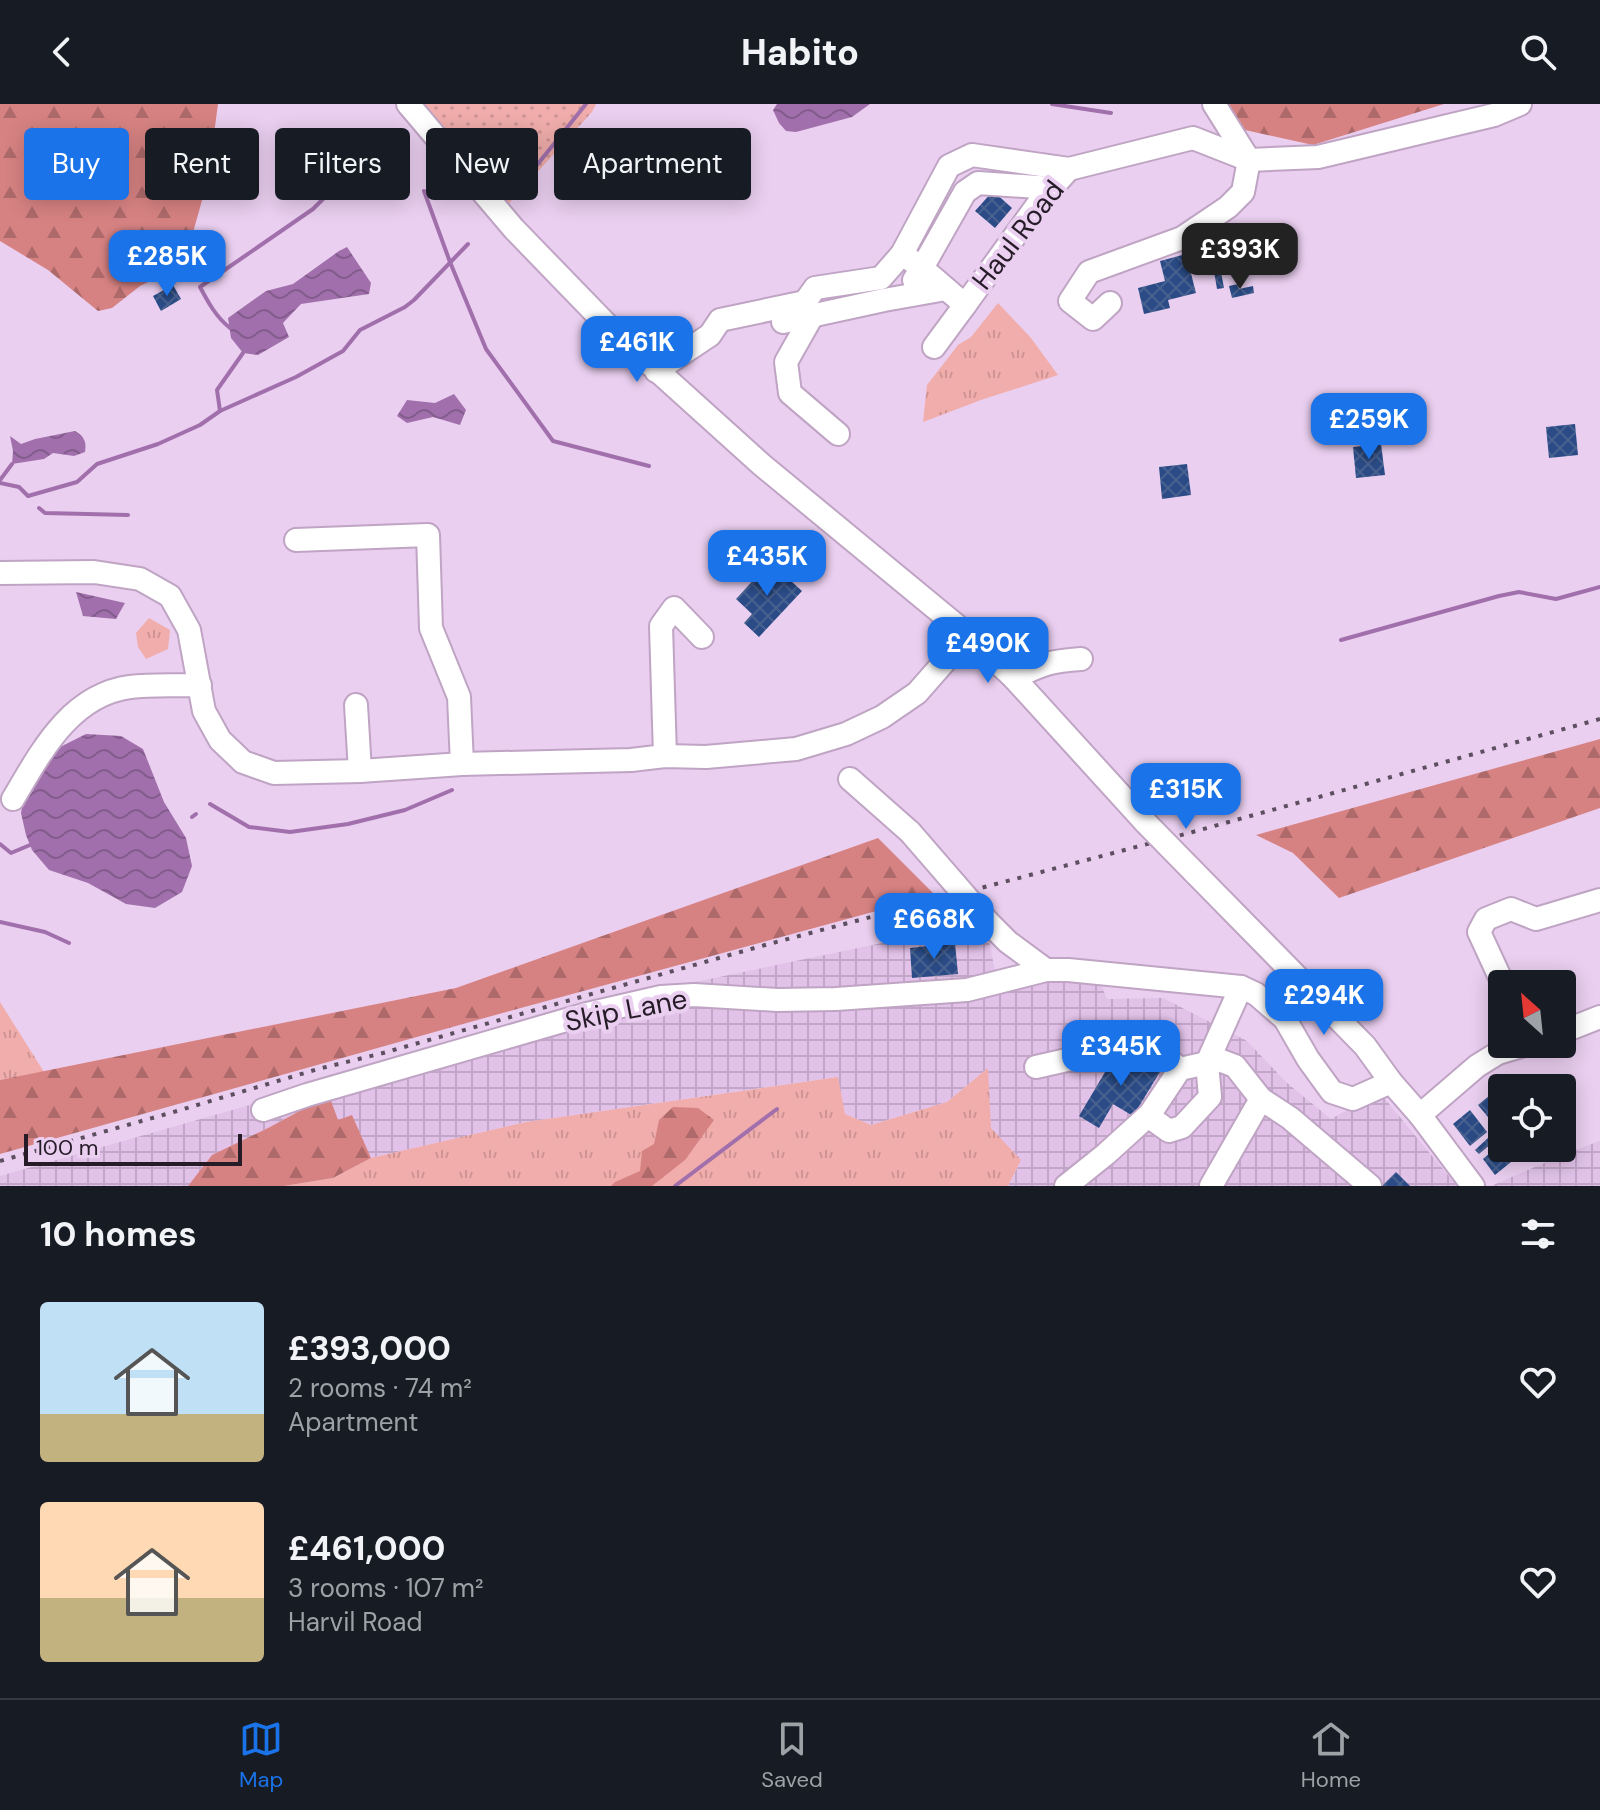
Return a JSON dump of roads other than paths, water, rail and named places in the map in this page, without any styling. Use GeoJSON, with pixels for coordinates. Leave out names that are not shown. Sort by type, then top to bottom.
{"type":"FeatureCollection","features":[{"type":"Feature","properties":{"kind":"street"},"geometry":{"type":"LineString","coordinates":[[408,104],[514,229],[609,327],[800,496],[968,635],[1014,678],[1146,823],[1365,1046],[1473,1186]]}},
{"type":"Feature","properties":{"kind":"street"},"geometry":{"type":"LineString","coordinates":[[1110,303],[1093,319],[1070,301],[1089,272],[1182,238],[1228,207],[1243,192],[1249,160],[1214,104]]}},
{"type":"Feature","properties":{"kind":"street","name":"Haul Road"},"geometry":{"type":"LineString","coordinates":[[911,261],[965,305],[1041,200],[1060,179],[1193,138],[1249,160],[1318,157],[1494,115],[1520,104]]}},
{"type":"Feature","properties":{"kind":"street"},"geometry":{"type":"LineString","coordinates":[[808,309],[887,290],[911,261],[949,166],[972,155],[1060,179]]}},
{"type":"Feature","properties":{"kind":"street"},"geometry":{"type":"LineString","coordinates":[[838,434],[790,393],[786,362],[815,288],[881,278],[911,261]]}},
{"type":"Feature","properties":{"kind":"street"},"geometry":{"type":"LineString","coordinates":[[656,371],[710,335],[720,320],[946,289]]}},
{"type":"Feature","properties":{"kind":"street"},"geometry":{"type":"LineString","coordinates":[[934,347],[965,305]]}},
{"type":"Feature","properties":{"kind":"street"},"geometry":{"type":"LineString","coordinates":[[296,540],[428,535],[431,628],[459,697],[462,764]]}},
{"type":"Feature","properties":{"kind":"street"},"geometry":{"type":"LineString","coordinates":[[0,573],[94,572],[140,579],[170,596],[189,630],[204,711],[220,740],[243,762],[274,773],[631,760],[665,756],[706,757],[796,749],[846,734],[882,717],[917,693],[968,635]]}},
{"type":"Feature","properties":{"kind":"street"},"geometry":{"type":"LineString","coordinates":[[665,756],[661,626],[674,608],[702,637]]}},
{"type":"Feature","properties":{"kind":"street"},"geometry":{"type":"LineString","coordinates":[[1014,678],[1039,665],[1081,659]]}},
{"type":"Feature","properties":{"kind":"street"},"geometry":{"type":"LineString","coordinates":[[13,799],[45,744],[67,719],[102,694],[130,687],[200,685]]}},
{"type":"Feature","properties":{"kind":"street"},"geometry":{"type":"LineString","coordinates":[[356,705],[360,771]]}},
{"type":"Feature","properties":{"kind":"street"},"geometry":{"type":"LineString","coordinates":[[850,779],[910,832],[988,922],[1013,946],[1046,970]]}},
{"type":"Feature","properties":{"kind":"street"},"geometry":{"type":"LineString","coordinates":[[1497,970],[1479,932],[1486,919],[1511,909],[1536,919],[1600,900]]}},
{"type":"Feature","properties":{"kind":"street","name":"Skip Lane"},"geometry":{"type":"LineString","coordinates":[[263,1110],[587,1014],[661,997],[694,995],[821,1000],[967,990],[1046,970],[1241,987]]}},
{"type":"Feature","properties":{"kind":"street"},"geometry":{"type":"LineString","coordinates":[[1150,1114],[1169,1131],[1182,1127],[1210,1097],[1209,1060],[1241,987],[1256,994],[1285,1019],[1332,1092],[1353,1099],[1391,1082]]}},
{"type":"Feature","properties":{"kind":"street"},"geometry":{"type":"LineString","coordinates":[[1576,1026],[1600,1017]]}},
{"type":"Feature","properties":{"kind":"street"},"geometry":{"type":"LineString","coordinates":[[1036,1067],[1137,1044],[1161,1054],[1180,1069]]}},
{"type":"Feature","properties":{"kind":"street"},"geometry":{"type":"LineString","coordinates":[[1420,1115],[1490,1058]]}},
{"type":"Feature","properties":{"kind":"street"},"geometry":{"type":"LineString","coordinates":[[1066,1186],[1150,1114],[1180,1069],[1209,1060],[1235,1066],[1261,1099],[1290,1118],[1370,1186]]}},
{"type":"Feature","properties":{"kind":"street"},"geometry":{"type":"LineString","coordinates":[[1211,1186],[1261,1099]]}},
{"type":"Feature","properties":{"kind":"water"},"geometry":{"type":"Polygon","coordinates":[[[777,104],[870,104],[852,117],[796,132],[786,131],[779,123],[773,110],[777,104]]]}},
{"type":"Feature","properties":{"kind":"water"},"geometry":{"type":"Polygon","coordinates":[[[347,247],[371,283],[369,294],[301,304],[283,323],[289,337],[258,355],[243,353],[231,338],[228,318],[266,291],[293,284],[347,247]]]}},
{"type":"Feature","properties":{"kind":"water"},"geometry":{"type":"Polygon","coordinates":[[[454,394],[466,410],[460,425],[433,417],[407,423],[397,416],[407,400],[435,403],[454,394]]]}},
{"type":"Feature","properties":{"kind":"water"},"geometry":{"type":"Polygon","coordinates":[[[75,431],[84,440],[85,452],[74,456],[53,453],[44,459],[12,464],[10,436],[21,444],[75,431]]]}},
{"type":"Feature","properties":{"kind":"water"},"geometry":{"type":"Polygon","coordinates":[[[76,592],[125,603],[116,619],[83,616],[76,592]]]}},
{"type":"Feature","properties":{"kind":"water"},"geometry":{"type":"Polygon","coordinates":[[[86,734],[121,736],[143,749],[164,802],[186,838],[192,866],[182,892],[155,908],[126,904],[88,883],[49,870],[32,850],[26,835],[21,813],[24,797],[60,747],[86,734]]]}},
{"type":"Feature","properties":{"kind":"waterway"},"geometry":{"type":"LineString","coordinates":[[538,164],[586,104]]}},
{"type":"Feature","properties":{"kind":"waterway"},"geometry":{"type":"LineString","coordinates":[[1052,104],[1111,113]]}},
{"type":"Feature","properties":{"kind":"waterway"},"geometry":{"type":"LineString","coordinates":[[424,191],[486,349],[553,441],[649,466]]}},
{"type":"Feature","properties":{"kind":"waterway"},"geometry":{"type":"LineString","coordinates":[[230,328],[216,314],[200,287],[322,200]]}},
{"type":"Feature","properties":{"kind":"waterway"},"geometry":{"type":"LineString","coordinates":[[0,483],[19,487],[28,496],[77,482],[97,464],[158,444],[200,425],[220,411],[296,377],[343,351],[360,330],[405,307],[468,244]]}},
{"type":"Feature","properties":{"kind":"waterway"},"geometry":{"type":"LineString","coordinates":[[220,411],[217,390],[243,353]]}},
{"type":"Feature","properties":{"kind":"waterway"},"geometry":{"type":"LineString","coordinates":[[0,480],[12,464]]}},
{"type":"Feature","properties":{"kind":"waterway"},"geometry":{"type":"LineString","coordinates":[[39,508],[45,513],[128,515]]}},
{"type":"Feature","properties":{"kind":"waterway"},"geometry":{"type":"LineString","coordinates":[[1341,640],[1499,596],[1519,592],[1556,599],[1600,587]]}},
{"type":"Feature","properties":{"kind":"waterway"},"geometry":{"type":"LineString","coordinates":[[210,804],[249,827],[290,832],[348,824],[405,810],[452,790]]}},
{"type":"Feature","properties":{"kind":"waterway"},"geometry":{"type":"LineString","coordinates":[[192,817],[196,814]]}},
{"type":"Feature","properties":{"kind":"waterway"},"geometry":{"type":"LineString","coordinates":[[0,844],[11,853],[30,845]]}},
{"type":"Feature","properties":{"kind":"waterway"},"geometry":{"type":"LineString","coordinates":[[0,922],[45,932],[69,943]]}},
{"type":"Feature","properties":{"kind":"waterway"},"geometry":{"type":"LineString","coordinates":[[675,1186],[777,1109]]}},
{"type":"Feature","properties":{"kind":"railway"},"geometry":{"type":"LineString","coordinates":[[0,1161],[765,945],[1189,833],[1600,719]]}}]}
